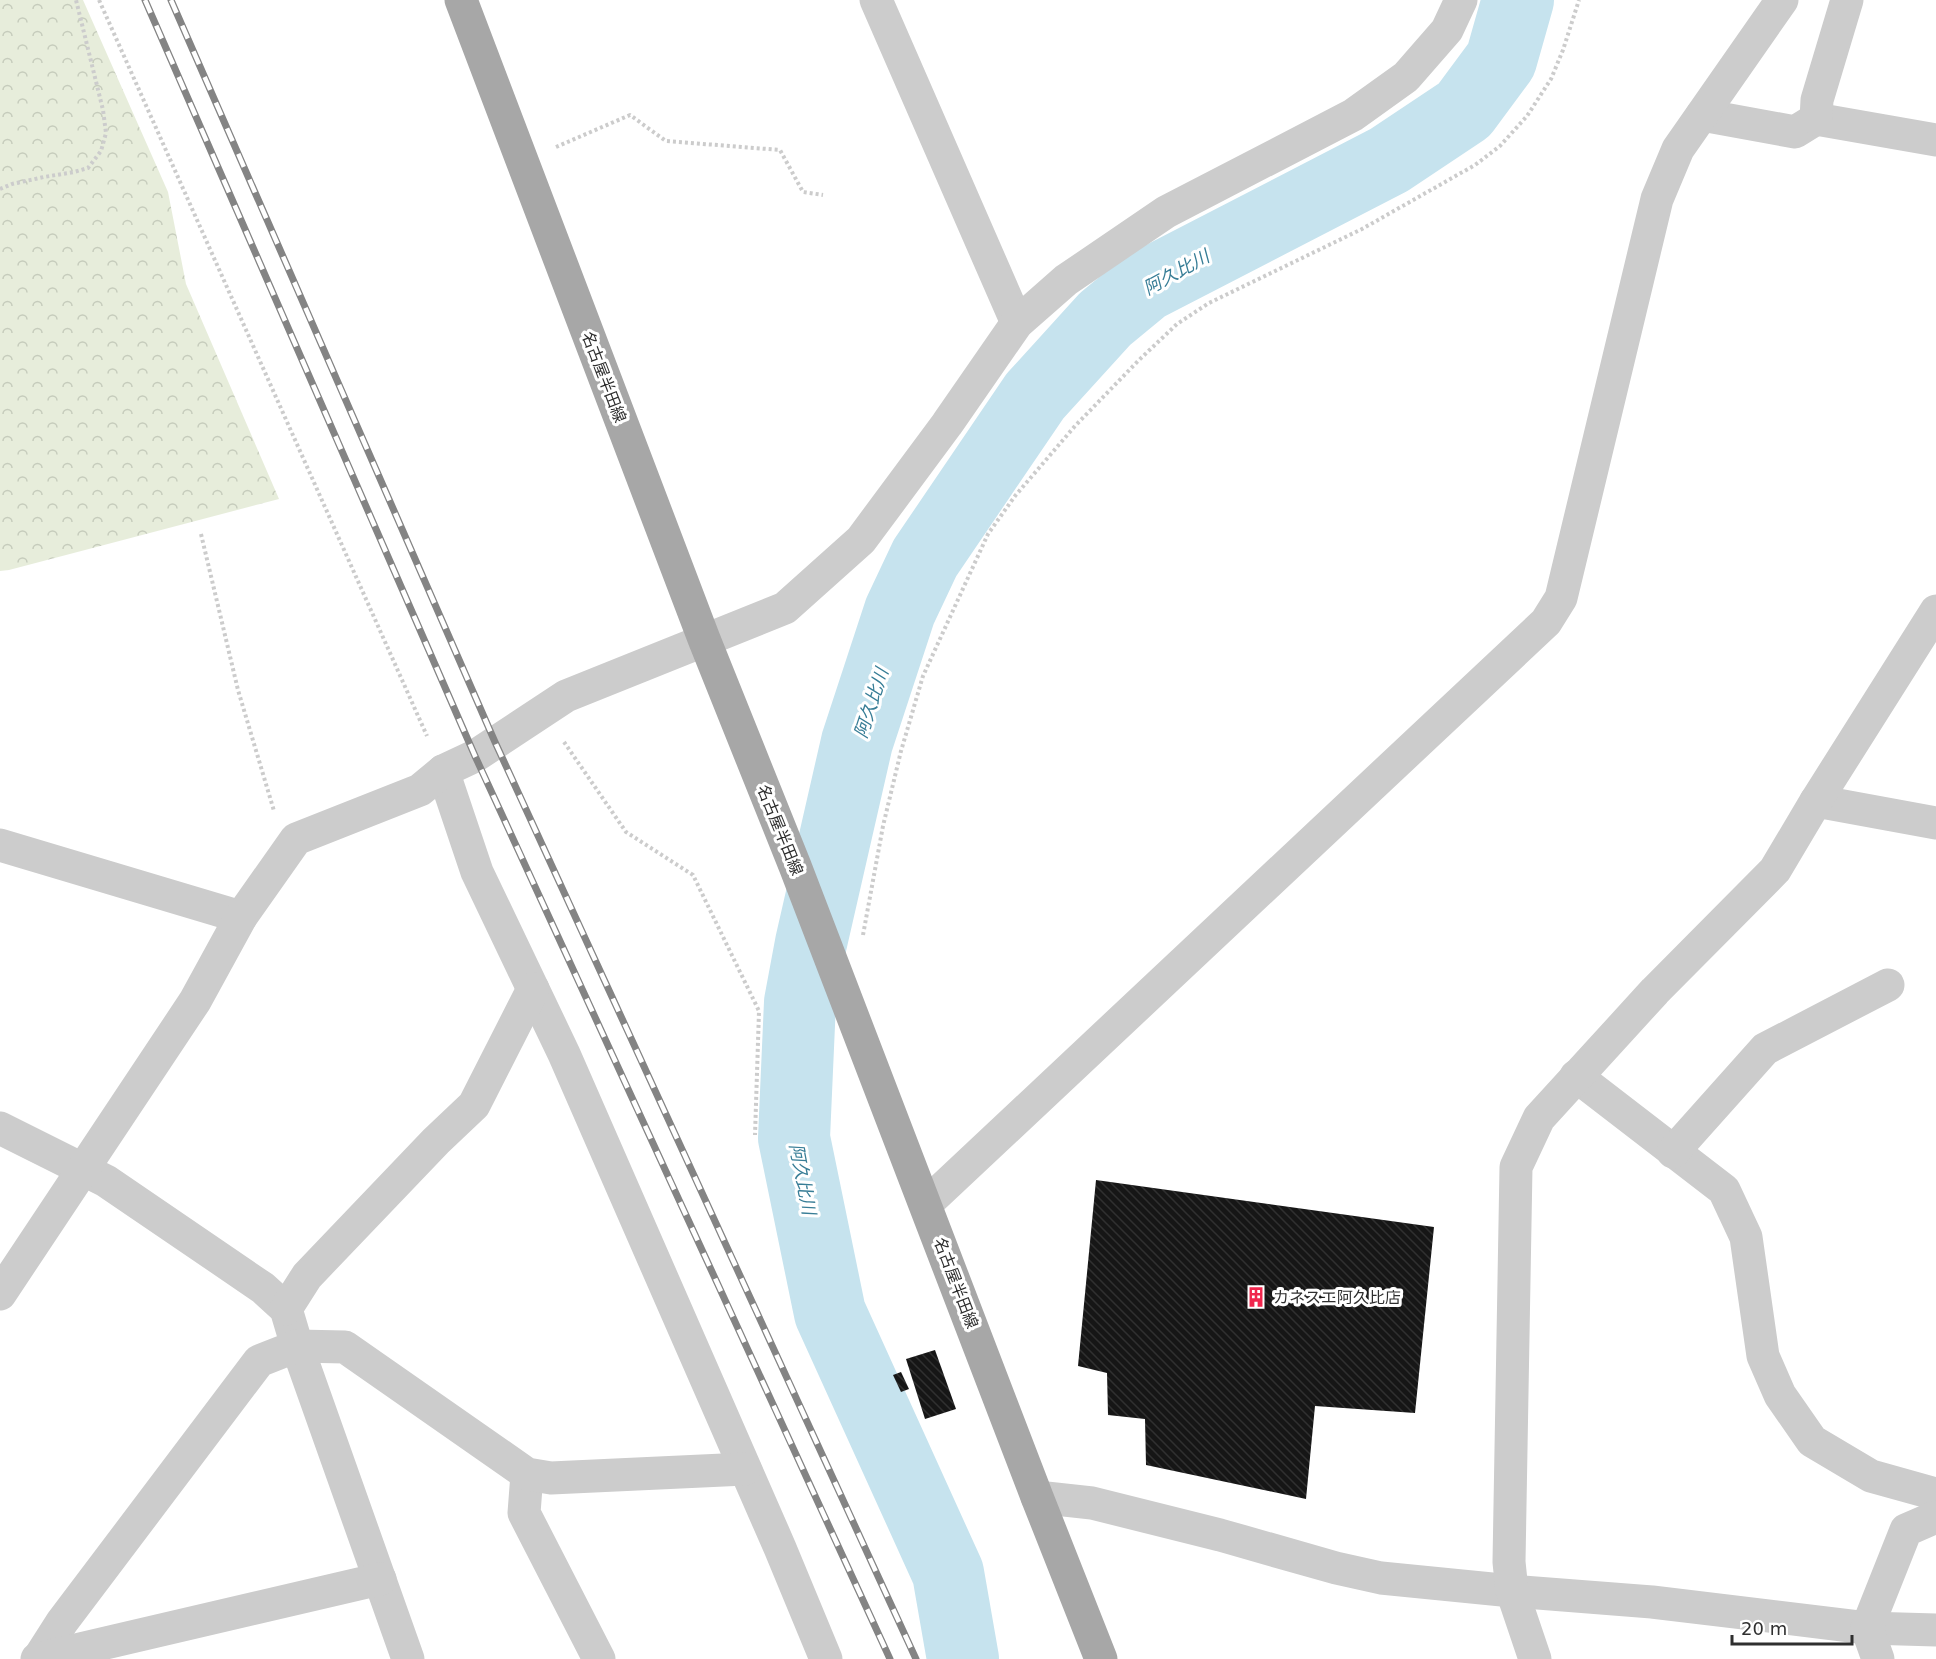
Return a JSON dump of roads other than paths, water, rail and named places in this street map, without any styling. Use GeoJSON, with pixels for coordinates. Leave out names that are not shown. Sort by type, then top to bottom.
{"type":"FeatureCollection","features":[{"type":"Feature","properties":{"kind":"main road","name":"名古屋半田線"},"geometry":{"type":"LineString","coordinates":[[461,0],[704,639],[795,866],[1101,1659]]}},
{"type":"Feature","properties":{"kind":"street"},"geometry":{"type":"LineString","coordinates":[[876,0],[1017,323]]}},
{"type":"Feature","properties":{"kind":"street"},"geometry":{"type":"LineString","coordinates":[[0,1293],[195,1001],[240,917],[296,838],[420,790],[442,771],[475,756],[566,696],[785,608],[861,540],[947,424],[1017,323],[1066,280],[1166,213],[1353,116],[1397,84],[1406,77],[1447,30],[1461,0]]}},
{"type":"Feature","properties":{"kind":"street"},"geometry":{"type":"LineString","coordinates":[[926,1204],[1546,622],[1561,598],[1657,199],[1678,149],[1782,0]]}},
{"type":"Feature","properties":{"kind":"street"},"geometry":{"type":"LineString","coordinates":[[1816,119],[1817,100],[1847,0]]}},
{"type":"Feature","properties":{"kind":"street"},"geometry":{"type":"LineString","coordinates":[[1702,115],[1795,132],[1816,119],[1936,140]]}},
{"type":"Feature","properties":{"kind":"street"},"geometry":{"type":"LineString","coordinates":[[1535,1659],[1512,1591],[1509,1562],[1516,1167],[1539,1118],[1655,991],[1775,870],[1936,611]]}},
{"type":"Feature","properties":{"kind":"street"},"geometry":{"type":"LineString","coordinates":[[442,771],[477,872],[568,1065],[745,1469],[818,1657]]}},
{"type":"Feature","properties":{"kind":"street"},"geometry":{"type":"LineString","coordinates":[[1816,801],[1936,823]]}},
{"type":"Feature","properties":{"kind":"street"},"geometry":{"type":"LineString","coordinates":[[0,845],[240,917]]}},
{"type":"Feature","properties":{"kind":"street"},"geometry":{"type":"LineString","coordinates":[[1673,1152],[1765,1049],[1888,985]]}},
{"type":"Feature","properties":{"kind":"street"},"geometry":{"type":"LineString","coordinates":[[286,1309],[307,1276],[436,1141],[474,1105],[533,989]]}},
{"type":"Feature","properties":{"kind":"street"},"geometry":{"type":"LineString","coordinates":[[1576,1076],[1724,1190],[1746,1237],[1763,1356],[1780,1395],[1812,1441],[1871,1476],[1936,1494]]}},
{"type":"Feature","properties":{"kind":"street"},"geometry":{"type":"LineString","coordinates":[[0,1128],[106,1181],[263,1288],[286,1309],[408,1659]]}},
{"type":"Feature","properties":{"kind":"street"},"geometry":{"type":"LineString","coordinates":[[38,1659],[62,1622],[259,1361],[297,1346],[345,1347],[528,1474],[551,1479],[745,1469]]}},
{"type":"Feature","properties":{"kind":"street"},"geometry":{"type":"LineString","coordinates":[[528,1474],[524,1513],[600,1659]]}},
{"type":"Feature","properties":{"kind":"street"},"geometry":{"type":"LineString","coordinates":[[1037,1497],[1092,1503],[1380,1578],[1652,1602],[1867,1628],[1936,1630]]}},
{"type":"Feature","properties":{"kind":"street"},"geometry":{"type":"LineString","coordinates":[[1878,1659],[1867,1628],[1906,1530],[1936,1517]]}},
{"type":"Feature","properties":{"kind":"street"},"geometry":{"type":"LineString","coordinates":[[38,1659],[381,1579]]}},
{"type":"Feature","properties":{"kind":"waterway","name":"阿久比川"},"geometry":{"type":"LineString","coordinates":[[963,1659],[948,1573],[830,1313],[794,1138],[800,1002],[811,943],[857,742],[900,611],[925,558],[1035,396],[1105,319],[1145,286],[1389,160],[1464,110],[1501,60],[1518,0]]}},
{"type":"Feature","properties":{"kind":"railway"},"geometry":{"type":"LineString","coordinates":[[145,0],[475,756],[890,1659]]}},
{"type":"Feature","properties":{"kind":"railway"},"geometry":{"type":"LineString","coordinates":[[171,0],[495,742],[916,1659]]}},
{"type":"Feature","properties":{"kind":"place","name":"カネスエ阿久比店"},"geometry":{"type":"Point","coordinates":[1256,1297]}}]}
